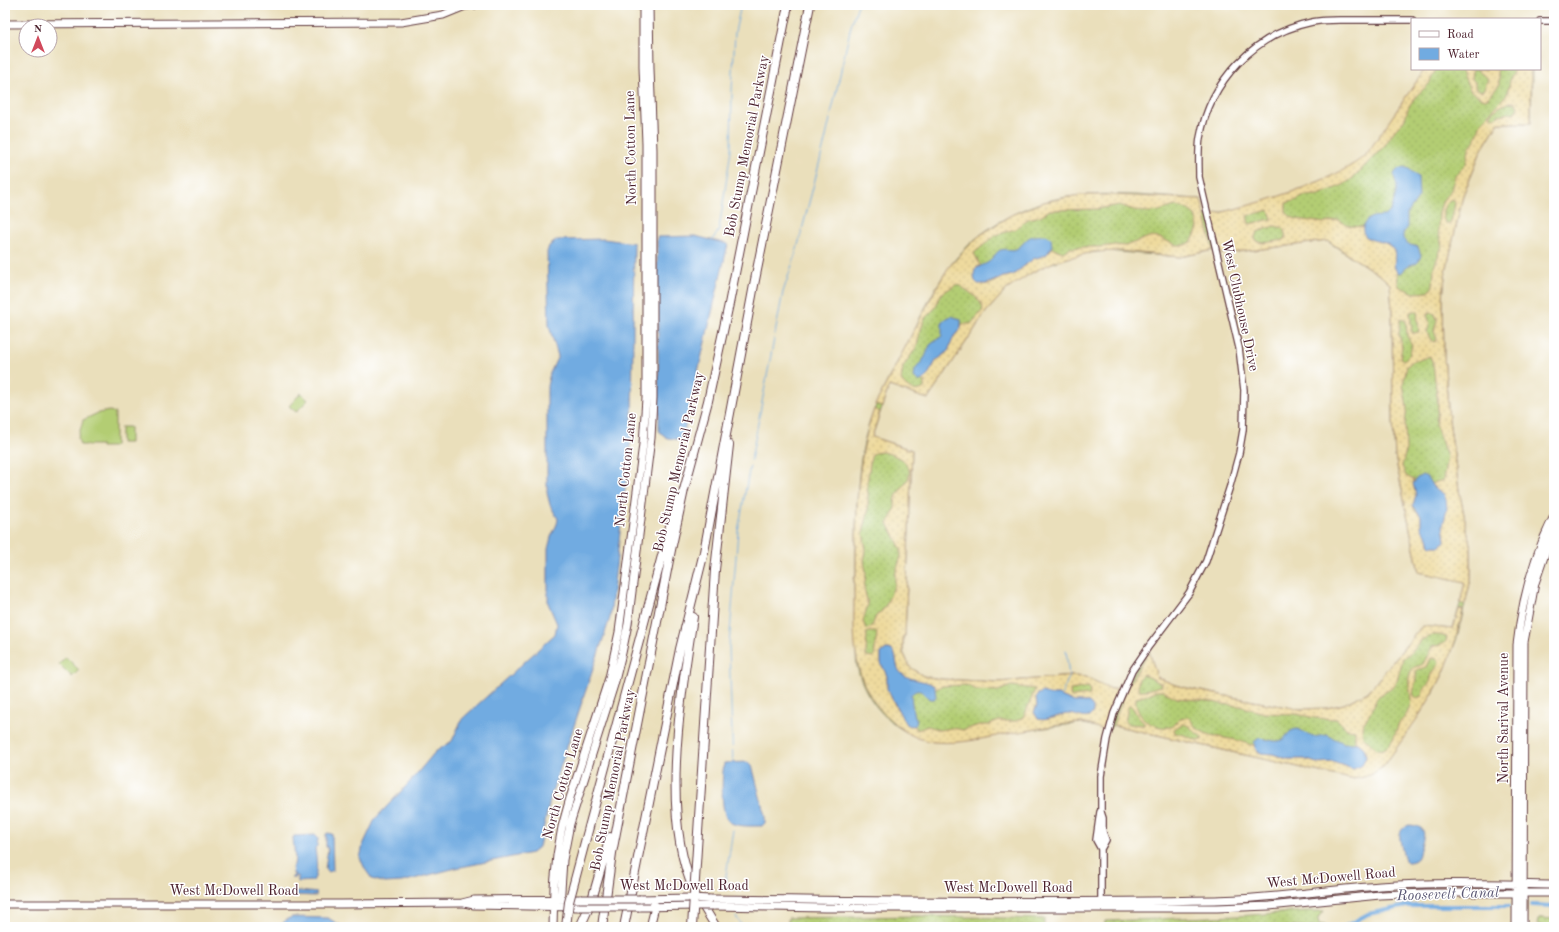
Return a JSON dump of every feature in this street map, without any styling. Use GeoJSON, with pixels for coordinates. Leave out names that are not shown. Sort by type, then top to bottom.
{"type":"FeatureCollection","features":[{"type":"Feature","properties":{"kind":"highway","name":"Bob Stump Memorial Parkway"},"geometry":{"type":"LineString","coordinates":[[602,927],[612,853],[632,745],[678,519],[708,401],[729,304],[788,5]]}},
{"type":"Feature","properties":{"kind":"highway"},"geometry":{"type":"LineString","coordinates":[[716,927],[700,902],[689,875],[678,835],[676,808],[677,750],[682,694],[690,633],[733,395],[755,277],[810,5]]}},
{"type":"Feature","properties":{"kind":"highway"},"geometry":{"type":"LineString","coordinates":[[566,927],[569,902],[589,826],[704,400],[711,382]]}},
{"type":"Feature","properties":{"kind":"highway"},"geometry":{"type":"LineString","coordinates":[[692,927],[715,570],[733,418],[733,395]]}},
{"type":"Feature","properties":{"kind":"highway"},"geometry":{"type":"LineString","coordinates":[[624,927],[680,649],[704,552]]}},
{"type":"Feature","properties":{"kind":"highway"},"geometry":{"type":"LineString","coordinates":[[580,927],[591,903],[602,867],[632,745]]}},
{"type":"Feature","properties":{"kind":"main road"},"geometry":{"type":"LineString","coordinates":[[5,24],[401,22],[443,15],[465,6],[475,5]]}},
{"type":"Feature","properties":{"kind":"main road","name":"North Cotton Lane"},"geometry":{"type":"LineString","coordinates":[[556,903],[557,855],[566,813],[609,678],[620,632],[644,444],[646,398],[646,143],[642,40],[643,5]]}},
{"type":"Feature","properties":{"kind":"main road","name":"North Cotton Lane"},"geometry":{"type":"LineString","coordinates":[[553,927],[570,824],[614,685],[625,638],[631,604],[651,438],[654,398],[650,5]]}},
{"type":"Feature","properties":{"kind":"main road"},"geometry":{"type":"LineString","coordinates":[[642,40],[645,44],[646,58],[650,63]]}},
{"type":"Feature","properties":{"kind":"main road","name":"North Sarival Avenue"},"geometry":{"type":"LineString","coordinates":[[1523,927],[1520,913],[1517,645],[1522,608],[1530,576],[1542,542],[1554,516]]}},
{"type":"Feature","properties":{"kind":"main road","name":"North Sarival Avenue"},"geometry":{"type":"LineString","coordinates":[[1520,885],[1524,642],[1535,583],[1554,531]]}},
{"type":"Feature","properties":{"kind":"main road","name":"West McDowell Road"},"geometry":{"type":"LineString","coordinates":[[5,904],[462,903],[474,900],[556,903],[579,907],[713,906],[825,908],[1101,905],[1235,899],[1411,884],[1554,885]]}},
{"type":"Feature","properties":{"kind":"main road","name":"West McDowell Road"},"geometry":{"type":"LineString","coordinates":[[556,903],[581,899],[691,898],[1217,908],[1275,905],[1380,895],[1426,893],[1554,893]]}},
{"type":"Feature","properties":{"kind":"main road"},"geometry":{"type":"LineString","coordinates":[[644,899],[654,903],[655,907],[650,927]]}},
{"type":"Feature","properties":{"kind":"main road","name":"North Sarival Avenue"},"geometry":{"type":"LineString","coordinates":[[1516,927],[1520,913]]}},
{"type":"Feature","properties":{"kind":"street","name":"West Clubhouse Drive"},"geometry":{"type":"LineString","coordinates":[[1101,905],[1100,832],[1103,818],[1100,812],[1102,762],[1108,730],[1125,685],[1135,666],[1184,601],[1206,561],[1230,486],[1242,437],[1244,390],[1239,348],[1199,177],[1200,139],[1206,114],[1217,90],[1234,67],[1248,53],[1263,42],[1282,32],[1322,20],[1411,20]]}},
{"type":"Feature","properties":{"kind":"street"},"geometry":{"type":"LineString","coordinates":[[1541,21],[1554,21]]}},
{"type":"Feature","properties":{"kind":"green space"},"geometry":{"type":"Polygon","coordinates":[[[1424,70],[1532,70],[1531,123],[1498,123],[1481,151],[1463,195],[1445,276],[1443,298],[1444,355],[1449,420],[1459,490],[1471,549],[1471,579],[1457,638],[1444,672],[1434,692],[1384,766],[1369,775],[1351,779],[1113,725],[1108,730],[1080,723],[946,742],[915,736],[901,729],[889,720],[878,709],[869,696],[856,662],[854,577],[856,577],[859,471],[868,426],[882,391],[931,297],[957,257],[990,228],[1016,213],[1044,202],[1082,195],[1102,194],[1201,199],[1205,216],[1263,203],[1288,194],[1342,172],[1366,155],[1424,70]],[[1327,241],[1220,254],[1213,250],[1180,257],[1106,251],[1080,254],[1043,266],[1006,290],[986,312],[928,399],[889,386],[872,437],[912,450],[905,636],[903,636],[903,652],[910,667],[923,676],[940,679],[998,682],[1073,676],[1086,677],[1111,689],[1117,688],[1123,690],[1147,649],[1149,651],[1157,678],[1175,685],[1300,709],[1327,708],[1344,704],[1368,692],[1422,626],[1453,629],[1466,582],[1419,572],[1395,456],[1393,420],[1392,309],[1390,284],[1381,276],[1327,241]]]}},
{"type":"Feature","properties":{"kind":"green space"},"geometry":{"type":"Polygon","coordinates":[[[301,393],[308,400],[296,412],[289,406],[301,393]]]}},
{"type":"Feature","properties":{"kind":"green space"},"geometry":{"type":"Polygon","coordinates":[[[110,411],[115,413],[115,445],[113,447],[101,447],[101,445],[80,445],[78,438],[83,420],[98,413],[110,411]]]}},
{"type":"Feature","properties":{"kind":"green space"},"geometry":{"type":"Polygon","coordinates":[[[121,427],[130,427],[130,443],[121,443],[121,427]]]}},
{"type":"Feature","properties":{"kind":"green space"},"geometry":{"type":"Polygon","coordinates":[[[66,657],[79,670],[72,677],[59,664],[66,657]]]}},
{"type":"Feature","properties":{"kind":"green space"},"geometry":{"type":"Polygon","coordinates":[[[1324,911],[1318,919],[1319,924],[1330,926],[1104,927],[1105,921],[1237,916],[1324,911]]]}},
{"type":"Feature","properties":{"kind":"green space"},"geometry":{"type":"Polygon","coordinates":[[[922,916],[1044,919],[1044,927],[788,927],[788,918],[922,916]]]}},
{"type":"Feature","properties":{"kind":"green space"},"geometry":{"type":"Polygon","coordinates":[[[1541,918],[1554,919],[1554,927],[1537,925],[1538,920],[1541,918]]]}},
{"type":"Feature","properties":{"kind":"sand"},"geometry":{"type":"Polygon","coordinates":[[[1424,70],[1436,70],[1429,84],[1416,96],[1409,106],[1404,121],[1395,130],[1385,145],[1353,178],[1343,185],[1318,195],[1304,196],[1286,203],[1286,212],[1291,217],[1296,219],[1325,223],[1338,220],[1350,226],[1363,227],[1367,238],[1384,242],[1393,248],[1395,254],[1394,267],[1397,272],[1398,284],[1400,287],[1414,293],[1429,292],[1433,286],[1434,267],[1442,246],[1438,230],[1439,212],[1443,200],[1451,190],[1455,176],[1466,164],[1469,149],[1476,138],[1481,123],[1507,94],[1511,77],[1514,70],[1531,70],[1531,123],[1498,123],[1481,151],[1463,195],[1445,276],[1443,298],[1444,355],[1449,420],[1459,490],[1471,549],[1471,579],[1465,605],[1460,603],[1465,582],[1419,572],[1395,456],[1393,420],[1392,309],[1390,284],[1381,276],[1328,241],[1220,254],[1211,215],[1265,201],[1291,192],[1330,177],[1366,155],[1424,70]],[[1515,102],[1502,106],[1491,114],[1491,117],[1495,118],[1499,115],[1515,112],[1518,107],[1515,102]],[[1451,199],[1444,207],[1443,211],[1443,218],[1447,224],[1450,224],[1451,222],[1455,204],[1454,200],[1451,199]],[[1269,210],[1247,216],[1249,224],[1272,219],[1269,210]],[[1275,226],[1257,232],[1255,237],[1256,241],[1263,243],[1284,240],[1286,237],[1283,228],[1275,226]],[[1417,311],[1410,312],[1412,333],[1419,332],[1417,311]],[[1431,312],[1428,313],[1427,316],[1430,323],[1427,332],[1430,339],[1435,342],[1437,339],[1434,331],[1437,320],[1435,314],[1431,312]],[[1402,319],[1400,320],[1399,334],[1402,347],[1400,358],[1404,360],[1410,354],[1412,345],[1407,336],[1406,321],[1402,319]],[[1430,356],[1419,360],[1414,360],[1407,366],[1403,384],[1407,408],[1405,423],[1406,450],[1402,466],[1406,476],[1414,480],[1413,482],[1416,495],[1413,505],[1414,509],[1421,516],[1421,526],[1428,536],[1429,544],[1432,546],[1439,546],[1445,539],[1443,525],[1446,511],[1441,492],[1430,484],[1443,480],[1447,457],[1436,426],[1438,404],[1433,364],[1430,356]]]}},
{"type":"Feature","properties":{"kind":"sand"},"geometry":{"type":"Polygon","coordinates":[[[1461,70],[1473,70],[1472,79],[1475,82],[1475,88],[1481,91],[1484,89],[1488,79],[1477,70],[1497,70],[1499,85],[1489,97],[1485,99],[1470,90],[1461,70]]]}},
{"type":"Feature","properties":{"kind":"sand"},"geometry":{"type":"Polygon","coordinates":[[[1079,195],[1201,199],[1213,250],[1180,257],[1120,251],[1093,252],[1056,261],[1031,273],[1006,290],[986,312],[928,399],[889,386],[882,407],[875,405],[948,268],[979,236],[1011,215],[1044,202],[1079,195]],[[1120,205],[1097,209],[1050,210],[1040,216],[1028,219],[1015,229],[996,235],[974,253],[980,265],[976,268],[974,277],[981,284],[990,284],[1003,277],[1013,275],[1033,259],[1046,255],[1052,248],[1063,252],[1071,248],[1115,245],[1125,246],[1149,237],[1160,238],[1176,245],[1185,245],[1192,241],[1198,227],[1195,215],[1182,207],[1178,206],[1147,212],[1120,205]],[[957,284],[941,294],[935,308],[925,318],[917,346],[903,367],[901,380],[908,388],[921,390],[924,388],[925,382],[923,380],[936,361],[948,351],[953,338],[961,328],[962,324],[971,324],[983,310],[977,298],[957,284]]]}},
{"type":"Feature","properties":{"kind":"sand"},"geometry":{"type":"Polygon","coordinates":[[[874,409],[880,412],[872,437],[912,450],[905,636],[903,636],[903,652],[910,667],[923,676],[940,679],[998,682],[1073,676],[1086,677],[1111,689],[1120,689],[1105,730],[1079,723],[964,742],[934,742],[916,737],[901,729],[877,706],[867,690],[860,673],[854,636],[854,577],[856,577],[858,492],[863,450],[874,409]],[[882,452],[874,453],[871,457],[867,484],[868,513],[863,533],[866,550],[864,561],[866,573],[864,588],[868,604],[863,621],[866,630],[872,626],[876,616],[886,605],[895,584],[895,575],[901,556],[901,549],[888,523],[895,510],[896,497],[908,479],[909,473],[909,468],[906,464],[897,457],[882,452]],[[867,632],[866,656],[874,657],[877,632],[867,632]],[[886,649],[881,653],[881,663],[887,676],[887,686],[896,708],[917,730],[928,726],[939,730],[952,728],[964,730],[979,725],[989,725],[999,721],[1016,721],[1023,717],[1026,712],[1035,689],[1011,686],[998,691],[977,690],[966,685],[943,686],[935,689],[935,687],[911,679],[902,674],[897,668],[895,654],[890,650],[886,649]],[[1089,687],[1070,690],[1071,697],[1090,695],[1089,687]],[[1044,692],[1036,698],[1037,704],[1034,712],[1038,719],[1042,720],[1069,714],[1088,717],[1093,713],[1093,708],[1089,702],[1074,702],[1059,695],[1049,695],[1044,692]]]}},
{"type":"Feature","properties":{"kind":"sand"},"geometry":{"type":"Polygon","coordinates":[[[1459,609],[1463,610],[1450,657],[1431,696],[1384,766],[1365,777],[1351,779],[1113,725],[1129,684],[1149,651],[1157,677],[1175,685],[1300,709],[1327,708],[1344,704],[1368,692],[1422,626],[1453,629],[1459,609]],[[1433,635],[1421,640],[1413,651],[1403,658],[1397,681],[1389,690],[1377,697],[1372,710],[1362,726],[1363,736],[1376,749],[1381,750],[1388,746],[1393,738],[1398,724],[1408,712],[1411,701],[1409,682],[1411,671],[1423,664],[1432,647],[1443,644],[1447,637],[1433,635]],[[1431,658],[1427,667],[1416,671],[1413,694],[1416,698],[1422,696],[1423,690],[1430,682],[1432,674],[1439,661],[1431,658]],[[1143,674],[1139,678],[1139,690],[1145,690],[1162,686],[1162,684],[1143,674]],[[1156,691],[1136,698],[1138,711],[1141,716],[1151,724],[1171,727],[1178,720],[1188,717],[1196,728],[1202,731],[1211,735],[1254,745],[1257,751],[1261,753],[1273,754],[1286,759],[1304,759],[1317,763],[1333,762],[1353,769],[1361,766],[1366,757],[1364,748],[1360,744],[1355,743],[1355,730],[1347,729],[1337,719],[1315,718],[1296,714],[1264,713],[1240,706],[1177,698],[1163,691],[1156,691]],[[1130,705],[1128,707],[1125,722],[1127,724],[1144,725],[1132,707],[1130,705]],[[1182,724],[1174,729],[1175,733],[1196,740],[1202,740],[1201,736],[1185,724],[1182,724]]]}},
{"type":"Feature","properties":{"kind":"water"},"geometry":{"type":"Polygon","coordinates":[[[1404,167],[1409,169],[1418,177],[1419,197],[1407,214],[1407,227],[1403,234],[1403,238],[1407,244],[1418,247],[1421,255],[1417,262],[1407,266],[1401,273],[1397,272],[1395,269],[1395,255],[1393,249],[1386,243],[1366,237],[1363,228],[1368,219],[1384,216],[1389,213],[1395,198],[1397,186],[1394,174],[1397,170],[1404,167]]]}},
{"type":"Feature","properties":{"kind":"water"},"geometry":{"type":"Polygon","coordinates":[[[1046,235],[1051,238],[1052,247],[1046,255],[1033,259],[1013,275],[1003,277],[986,284],[978,284],[975,281],[974,272],[976,269],[990,261],[998,251],[1002,249],[1016,249],[1028,238],[1046,235]]]}},
{"type":"Feature","properties":{"kind":"water"},"geometry":{"type":"Polygon","coordinates":[[[695,236],[728,244],[682,440],[667,438],[659,431],[657,237],[695,236]]]}},
{"type":"Feature","properties":{"kind":"water"},"geometry":{"type":"Polygon","coordinates":[[[604,239],[634,243],[632,430],[610,618],[552,792],[539,847],[532,853],[456,868],[402,882],[385,883],[372,879],[360,858],[363,845],[375,819],[408,784],[435,752],[452,741],[462,719],[555,634],[557,624],[548,603],[548,549],[558,519],[550,505],[547,493],[547,386],[550,373],[558,356],[549,326],[547,252],[549,246],[557,240],[604,239]]]}},
{"type":"Feature","properties":{"kind":"water"},"geometry":{"type":"Polygon","coordinates":[[[951,316],[961,319],[961,328],[954,336],[948,351],[936,361],[926,378],[918,381],[914,377],[915,370],[925,357],[930,345],[942,336],[942,322],[951,316]]]}},
{"type":"Feature","properties":{"kind":"water"},"geometry":{"type":"Polygon","coordinates":[[[1422,475],[1427,477],[1433,487],[1444,494],[1446,500],[1447,508],[1443,525],[1445,541],[1441,546],[1430,545],[1428,537],[1421,527],[1421,516],[1413,505],[1416,495],[1413,484],[1417,478],[1422,475]]]}},
{"type":"Feature","properties":{"kind":"water"},"geometry":{"type":"Polygon","coordinates":[[[886,649],[895,654],[897,666],[901,673],[910,678],[929,683],[935,687],[936,697],[934,699],[929,699],[921,691],[916,691],[911,695],[913,712],[917,720],[914,726],[905,723],[887,689],[887,676],[881,663],[881,653],[886,649]]]}},
{"type":"Feature","properties":{"kind":"water"},"geometry":{"type":"Polygon","coordinates":[[[1043,692],[1049,695],[1059,695],[1074,702],[1089,702],[1093,708],[1092,713],[1088,717],[1069,714],[1050,719],[1038,719],[1034,712],[1037,706],[1036,698],[1038,694],[1043,692]]]}},
{"type":"Feature","properties":{"kind":"water"},"geometry":{"type":"Polygon","coordinates":[[[1294,729],[1298,729],[1313,737],[1327,735],[1344,743],[1358,743],[1364,748],[1366,757],[1361,766],[1353,769],[1333,762],[1317,763],[1304,759],[1288,759],[1273,754],[1261,753],[1255,748],[1254,742],[1259,738],[1279,741],[1294,729]]]}},
{"type":"Feature","properties":{"kind":"water"},"geometry":{"type":"Polygon","coordinates":[[[747,762],[752,765],[765,816],[765,823],[762,826],[746,826],[731,823],[727,819],[723,805],[722,796],[724,763],[747,762]]]}},
{"type":"Feature","properties":{"kind":"water"},"geometry":{"type":"Polygon","coordinates":[[[1409,825],[1422,829],[1424,836],[1417,858],[1413,861],[1406,862],[1403,856],[1400,835],[1402,829],[1409,825]]]}},
{"type":"Feature","properties":{"kind":"water"},"geometry":{"type":"Polygon","coordinates":[[[326,834],[332,834],[333,870],[328,872],[325,869],[328,848],[326,847],[326,834]]]}},
{"type":"Feature","properties":{"kind":"water"},"geometry":{"type":"Polygon","coordinates":[[[316,835],[318,839],[317,846],[315,848],[317,865],[315,877],[313,881],[298,882],[298,876],[294,876],[296,878],[291,878],[295,874],[293,874],[292,867],[294,865],[295,858],[293,838],[294,836],[316,835]]]}},
{"type":"Feature","properties":{"kind":"water"},"geometry":{"type":"Polygon","coordinates":[[[299,891],[317,893],[316,896],[293,895],[293,893],[299,891]]]}},
{"type":"Feature","properties":{"kind":"water"},"geometry":{"type":"Polygon","coordinates":[[[292,917],[328,918],[343,927],[281,927],[285,920],[292,917]]]}},
{"type":"Feature","properties":{"kind":"waterway"},"geometry":{"type":"LineString","coordinates":[[712,241],[719,230],[731,150],[735,32],[741,5]]}},
{"type":"Feature","properties":{"kind":"waterway"},"geometry":{"type":"LineString","coordinates":[[751,460],[783,292],[796,253],[825,141],[851,26],[858,5]]}},
{"type":"Feature","properties":{"kind":"waterway"},"geometry":{"type":"LineString","coordinates":[[733,764],[729,646],[738,531],[750,466]]}},
{"type":"Feature","properties":{"kind":"waterway"},"geometry":{"type":"LineString","coordinates":[[1061,696],[1069,677],[1066,650]]}},
{"type":"Feature","properties":{"kind":"waterway"},"geometry":{"type":"LineString","coordinates":[[724,889],[733,830]]}},
{"type":"Feature","properties":{"kind":"waterway","name":"Roosevelt Canal"},"geometry":{"type":"LineString","coordinates":[[1532,905],[1554,906]]}},
{"type":"Feature","properties":{"kind":"waterway","name":"Roosevelt Canal"},"geometry":{"type":"LineString","coordinates":[[1344,927],[1368,914],[1406,906],[1509,906]]}},
{"type":"Feature","properties":{"kind":"waterway"},"geometry":{"type":"LineString","coordinates":[[736,917],[743,927]]}}]}
